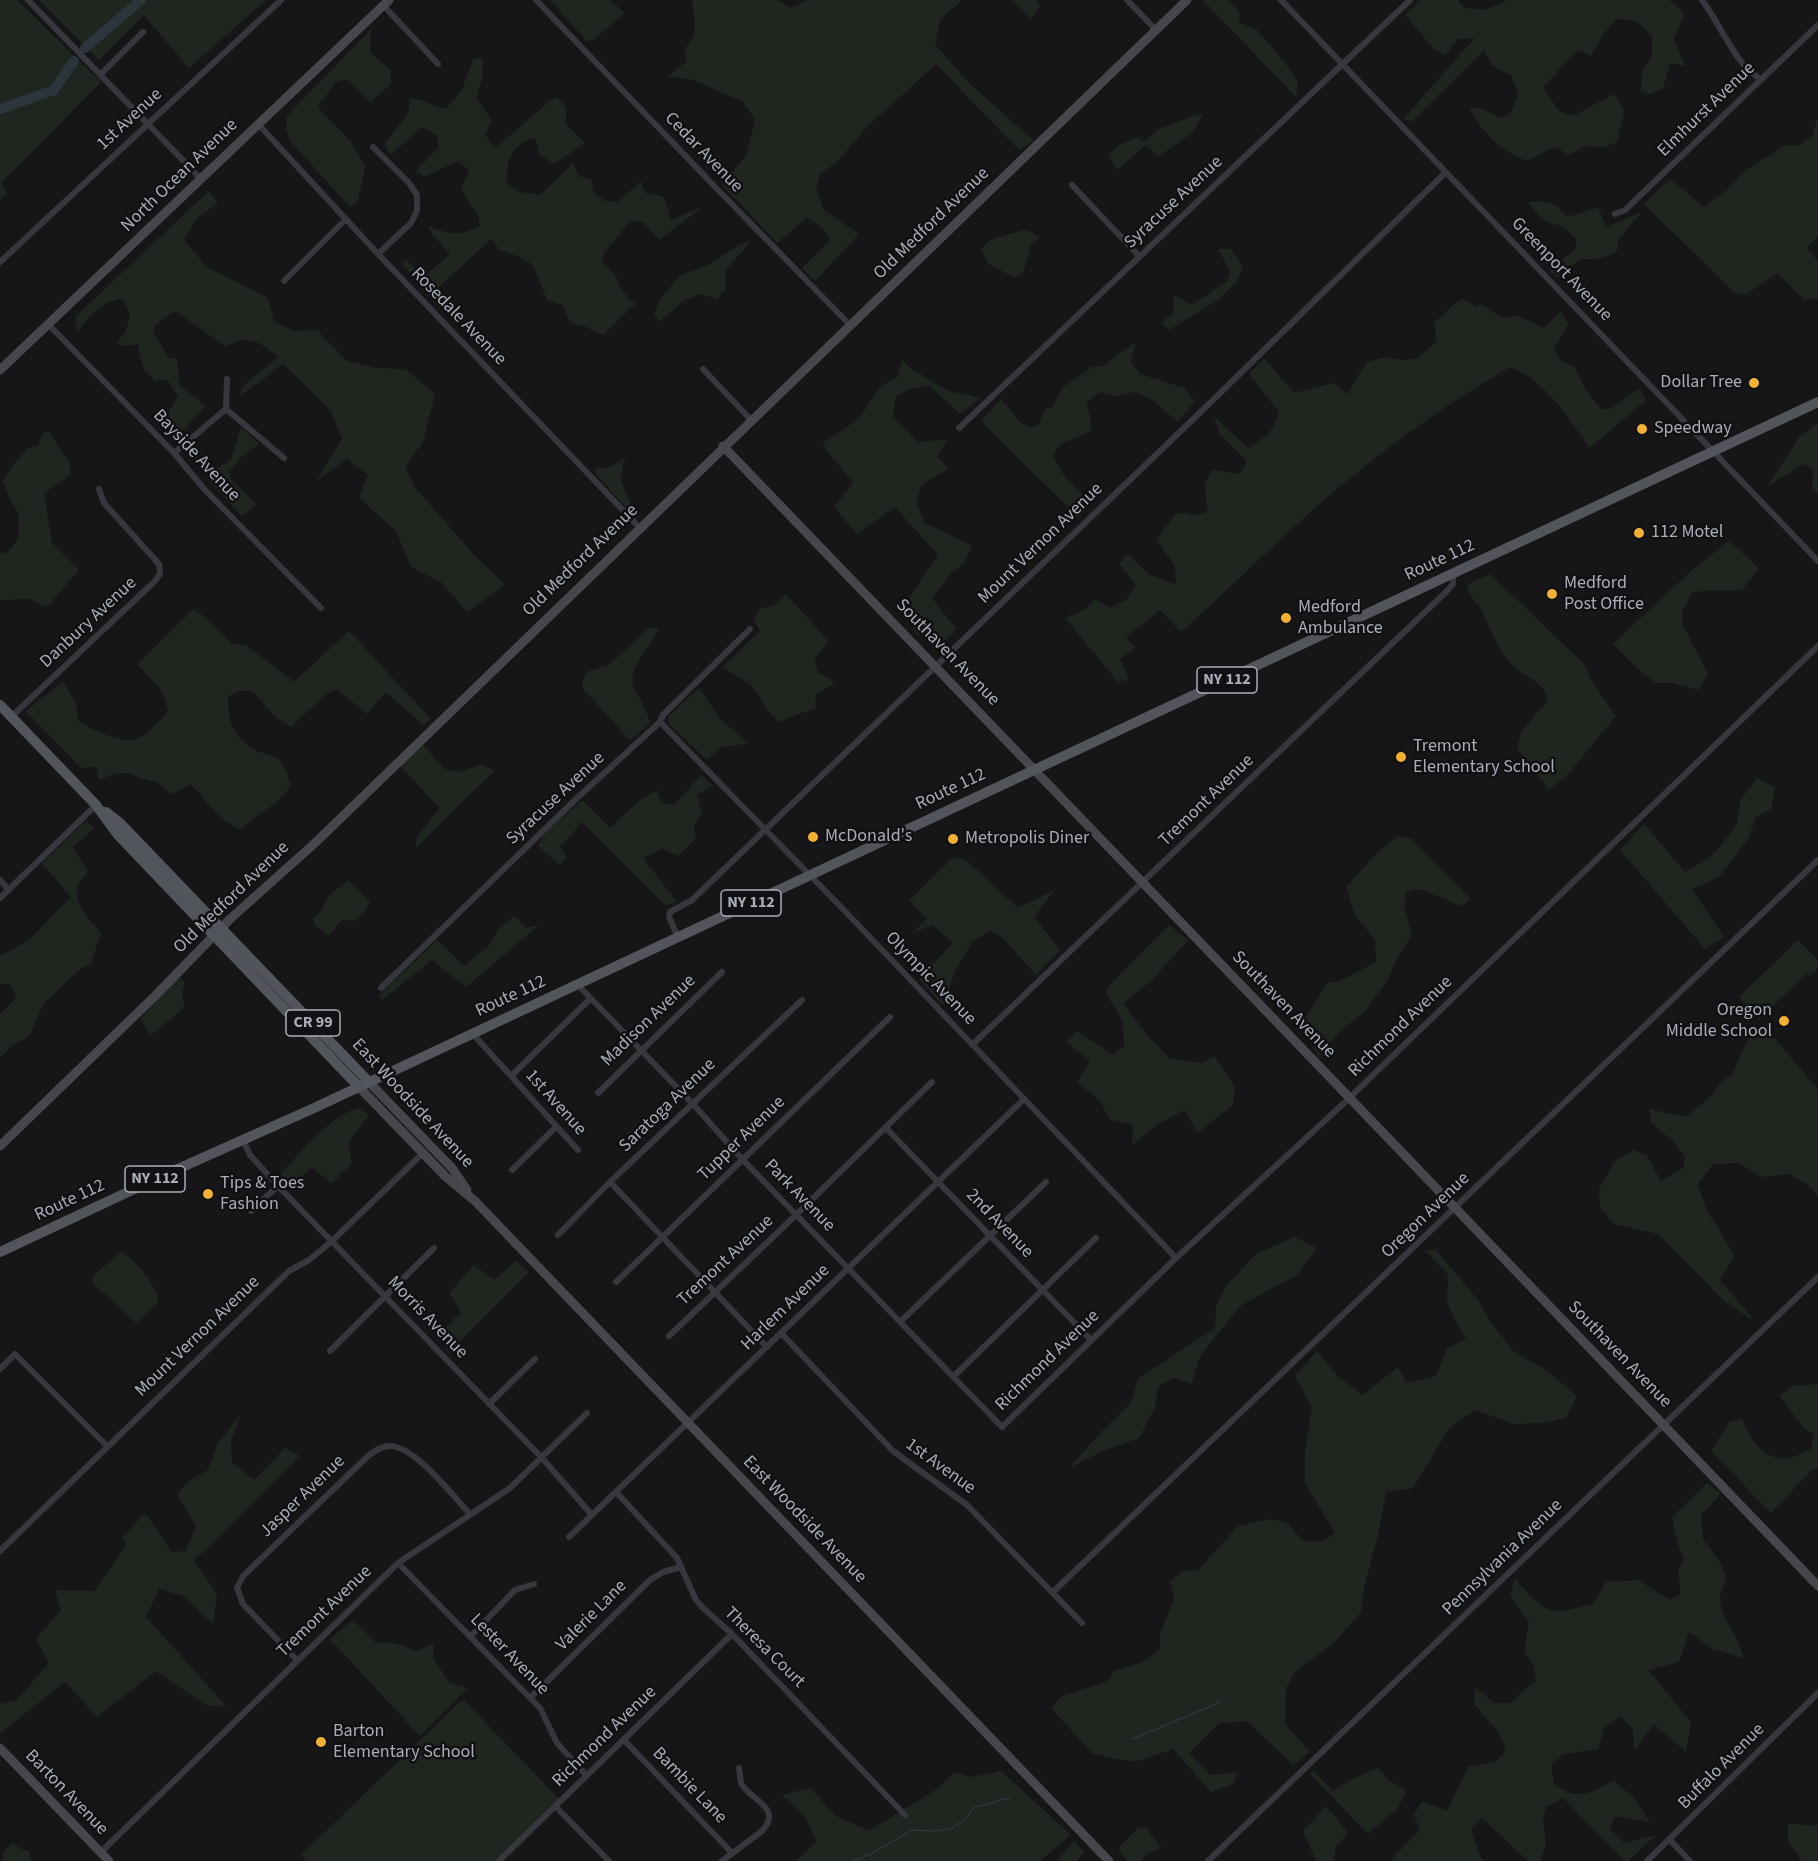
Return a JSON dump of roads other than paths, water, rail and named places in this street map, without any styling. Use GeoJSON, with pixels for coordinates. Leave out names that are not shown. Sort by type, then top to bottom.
{"type":"FeatureCollection","features":[{"type":"Feature","properties":{"kind":"main road","name":"Route 112"},"geometry":{"type":"LineString","coordinates":[[0,1252],[364,1084],[1818,402]]}},
{"type":"Feature","properties":{"kind":"main road","name":"CR 99"},"geometry":{"type":"LineString","coordinates":[[0,705],[96,805],[118,835],[180,900],[217,932]]}},
{"type":"Feature","properties":{"kind":"main road","name":"CR 99"},"geometry":{"type":"LineString","coordinates":[[96,805],[120,823],[217,932]]}},
{"type":"Feature","properties":{"kind":"main road","name":"East Woodside Avenue"},"geometry":{"type":"LineString","coordinates":[[217,932],[364,1084]]}},
{"type":"Feature","properties":{"kind":"street"},"geometry":{"type":"LineString","coordinates":[[28,0],[201,179]]}},
{"type":"Feature","properties":{"kind":"street","name":"1st Avenue"},"geometry":{"type":"LineString","coordinates":[[0,262],[281,0]]}},
{"type":"Feature","properties":{"kind":"street","name":"Cedar Avenue"},"geometry":{"type":"LineString","coordinates":[[536,0],[850,325]]}},
{"type":"Feature","properties":{"kind":"street"},"geometry":{"type":"LineString","coordinates":[[1127,0],[1156,30]]}},
{"type":"Feature","properties":{"kind":"street","name":"Old Medford Avenue"},"geometry":{"type":"LineString","coordinates":[[0,1146],[155,996],[217,932],[315,843],[639,527],[1187,0]]}},
{"type":"Feature","properties":{"kind":"street","name":"Greenport Avenue"},"geometry":{"type":"LineString","coordinates":[[1281,0],[1818,561]]}},
{"type":"Feature","properties":{"kind":"street","name":"Syracuse Avenue"},"geometry":{"type":"LineString","coordinates":[[959,428],[1410,0]]}},
{"type":"Feature","properties":{"kind":"street"},"geometry":{"type":"LineString","coordinates":[[1702,0],[1744,65],[1761,80]]}},
{"type":"Feature","properties":{"kind":"street","name":"North Ocean Avenue"},"geometry":{"type":"LineString","coordinates":[[0,370],[386,3],[438,64]]}},
{"type":"Feature","properties":{"kind":"street","name":"Elmhurst Avenue"},"geometry":{"type":"LineString","coordinates":[[1615,214],[1625,210],[1818,25]]}},
{"type":"Feature","properties":{"kind":"street"},"geometry":{"type":"LineString","coordinates":[[101,74],[143,32]]}},
{"type":"Feature","properties":{"kind":"street","name":"Rosedale Avenue"},"geometry":{"type":"LineString","coordinates":[[258,124],[378,254],[639,527]]}},
{"type":"Feature","properties":{"kind":"street"},"geometry":{"type":"LineString","coordinates":[[373,147],[409,183],[417,195],[417,211],[411,223],[378,254]]}},
{"type":"Feature","properties":{"kind":"street","name":"Mount Vernon Avenue"},"geometry":{"type":"LineString","coordinates":[[678,937],[669,917],[670,912],[692,900],[1446,172]]}},
{"type":"Feature","properties":{"kind":"street"},"geometry":{"type":"LineString","coordinates":[[1072,185],[1139,256]]}},
{"type":"Feature","properties":{"kind":"street"},"geometry":{"type":"LineString","coordinates":[[284,281],[346,219]]}},
{"type":"Feature","properties":{"kind":"street","name":"Bayside Avenue"},"geometry":{"type":"LineString","coordinates":[[48,324],[174,453],[205,490],[321,608]]}},
{"type":"Feature","properties":{"kind":"street"},"geometry":{"type":"LineString","coordinates":[[703,369],[751,420]]}},
{"type":"Feature","properties":{"kind":"street"},"geometry":{"type":"LineString","coordinates":[[174,453],[226,410],[227,380]]}},
{"type":"Feature","properties":{"kind":"street"},"geometry":{"type":"LineString","coordinates":[[226,410],[284,458]]}},
{"type":"Feature","properties":{"kind":"street","name":"Southaven Avenue"},"geometry":{"type":"LineString","coordinates":[[723,446],[1036,769],[1143,884],[1818,1586]]}},
{"type":"Feature","properties":{"kind":"street","name":"Danbury Avenue"},"geometry":{"type":"LineString","coordinates":[[11,717],[160,574],[159,564],[104,503],[99,489]]}},
{"type":"Feature","properties":{"kind":"street","name":"Tremont Avenue"},"geometry":{"type":"LineString","coordinates":[[972,1045],[1445,593],[1453,584],[1453,573]]}},
{"type":"Feature","properties":{"kind":"street","name":"Syracuse Avenue"},"geometry":{"type":"LineString","coordinates":[[381,988],[576,799],[660,722],[663,715],[750,629]]}},
{"type":"Feature","properties":{"kind":"street","name":"Richmond Avenue"},"geometry":{"type":"LineString","coordinates":[[1002,1427],[1818,646]]}},
{"type":"Feature","properties":{"kind":"street","name":"Olympic Avenue"},"geometry":{"type":"LineString","coordinates":[[660,722],[810,875],[1176,1258]]}},
{"type":"Feature","properties":{"kind":"street"},"geometry":{"type":"LineString","coordinates":[[0,898],[96,805]]}},
{"type":"Feature","properties":{"kind":"street","name":"Oregon Avenue"},"geometry":{"type":"LineString","coordinates":[[1053,1593],[1818,860]]}},
{"type":"Feature","properties":{"kind":"street"},"geometry":{"type":"LineString","coordinates":[[0,880],[9,890]]}},
{"type":"Feature","properties":{"kind":"street","name":"Madison Avenue"},"geometry":{"type":"LineString","coordinates":[[597,1093],[722,972]]}},
{"type":"Feature","properties":{"kind":"street","name":"Park Avenue"},"geometry":{"type":"LineString","coordinates":[[577,984],[693,1103],[743,1160],[1002,1427]]}},
{"type":"Feature","properties":{"kind":"street"},"geometry":{"type":"LineString","coordinates":[[511,1076],[590,999]]}},
{"type":"Feature","properties":{"kind":"street","name":"Saratoga Avenue"},"geometry":{"type":"LineString","coordinates":[[558,1235],[610,1182],[802,1000]]}},
{"type":"Feature","properties":{"kind":"street","name":"Tupper Avenue"},"geometry":{"type":"LineString","coordinates":[[616,1282],[890,1017]]}},
{"type":"Feature","properties":{"kind":"street","name":"1st Avenue"},"geometry":{"type":"LineString","coordinates":[[472,1033],[578,1150]]}},
{"type":"Feature","properties":{"kind":"street","name":"Tremont Avenue"},"geometry":{"type":"LineString","coordinates":[[669,1336],[932,1082]]}},
{"type":"Feature","properties":{"kind":"street","name":"East Woodside Avenue"},"geometry":{"type":"LineString","coordinates":[[364,1084],[445,1176],[475,1202],[1109,1861]]}},
{"type":"Feature","properties":{"kind":"street","name":"East Woodside Avenue"},"geometry":{"type":"LineString","coordinates":[[364,1084],[452,1168],[475,1202]]}},
{"type":"Feature","properties":{"kind":"street","name":"Harlem Avenue"},"geometry":{"type":"LineString","coordinates":[[569,1536],[1023,1100]]}},
{"type":"Feature","properties":{"kind":"street"},"geometry":{"type":"LineString","coordinates":[[512,1170],[556,1127]]}},
{"type":"Feature","properties":{"kind":"street","name":"2nd Avenue"},"geometry":{"type":"LineString","coordinates":[[886,1128],[1091,1340]]}},
{"type":"Feature","properties":{"kind":"street","name":"Morris Avenue"},"geometry":{"type":"LineString","coordinates":[[243,1140],[250,1155],[278,1186],[542,1458],[592,1515]]}},
{"type":"Feature","properties":{"kind":"street","name":"Mount Vernon Avenue"},"geometry":{"type":"LineString","coordinates":[[0,1551],[289,1271],[309,1260],[332,1241],[423,1153]]}},
{"type":"Feature","properties":{"kind":"street"},"geometry":{"type":"LineString","coordinates":[[610,1182],[767,1347]]}},
{"type":"Feature","properties":{"kind":"street"},"geometry":{"type":"LineString","coordinates":[[900,1322],[1046,1182]]}},
{"type":"Feature","properties":{"kind":"street"},"geometry":{"type":"LineString","coordinates":[[251,1211],[278,1186]]}},
{"type":"Feature","properties":{"kind":"street"},"geometry":{"type":"LineString","coordinates":[[954,1376],[1096,1239]]}},
{"type":"Feature","properties":{"kind":"street"},"geometry":{"type":"LineString","coordinates":[[330,1351],[434,1248]]}},
{"type":"Feature","properties":{"kind":"street","name":"Pennsylvania Avenue"},"geometry":{"type":"LineString","coordinates":[[1208,1861],[1818,1277]]}},
{"type":"Feature","properties":{"kind":"street","name":"1st Avenue"},"geometry":{"type":"LineString","coordinates":[[781,1333],[892,1451],[967,1505],[1082,1623]]}},
{"type":"Feature","properties":{"kind":"street"},"geometry":{"type":"LineString","coordinates":[[0,1369],[15,1354],[107,1446]]}},
{"type":"Feature","properties":{"kind":"street"},"geometry":{"type":"LineString","coordinates":[[489,1404],[535,1359]]}},
{"type":"Feature","properties":{"kind":"street","name":"Tremont Avenue"},"geometry":{"type":"LineString","coordinates":[[100,1853],[398,1563],[469,1513],[510,1488],[587,1413]]}},
{"type":"Feature","properties":{"kind":"street","name":"Jasper Avenue"},"geometry":{"type":"LineString","coordinates":[[297,1660],[243,1604],[238,1596],[237,1588],[243,1576],[367,1456],[385,1446],[405,1449],[416,1457],[469,1513]]}},
{"type":"Feature","properties":{"kind":"street","name":"Theresa Court"},"geometry":{"type":"LineString","coordinates":[[616,1492],[670,1551],[681,1567],[696,1600],[732,1634],[905,1815]]}},
{"type":"Feature","properties":{"kind":"street","name":"Lester Avenue"},"geometry":{"type":"LineString","coordinates":[[398,1563],[531,1697],[544,1714],[557,1743],[586,1775]]}},
{"type":"Feature","properties":{"kind":"street","name":"Valerie Lane"},"geometry":{"type":"LineString","coordinates":[[531,1697],[650,1580],[663,1572],[681,1567]]}},
{"type":"Feature","properties":{"kind":"street"},"geometry":{"type":"LineString","coordinates":[[470,1637],[515,1590],[534,1584]]}},
{"type":"Feature","properties":{"kind":"street","name":"Richmond Avenue"},"geometry":{"type":"LineString","coordinates":[[500,1861],[732,1634]]}},
{"type":"Feature","properties":{"kind":"street","name":"Buffalo Avenue"},"geometry":{"type":"LineString","coordinates":[[1647,1861],[1818,1693]]}},
{"type":"Feature","properties":{"kind":"street","name":"Bambie Lane"},"geometry":{"type":"LineString","coordinates":[[624,1740],[732,1853]]}},
{"type":"Feature","properties":{"kind":"street","name":"Barton Avenue"},"geometry":{"type":"LineString","coordinates":[[0,1748],[109,1861]]}},
{"type":"Feature","properties":{"kind":"street"},"geometry":{"type":"LineString","coordinates":[[722,1861],[762,1831],[769,1818],[765,1807],[741,1784],[739,1768]]}},
{"type":"Feature","properties":{"kind":"street"},"geometry":{"type":"LineString","coordinates":[[556,1807],[609,1861]]}},
{"type":"Feature","properties":{"kind":"street"},"geometry":{"type":"LineString","coordinates":[[1670,1840],[1690,1861]]}},
{"type":"Feature","properties":{"kind":"waterway"},"geometry":{"type":"LineString","coordinates":[[85,48],[141,0]]}},
{"type":"Feature","properties":{"kind":"waterway"},"geometry":{"type":"LineString","coordinates":[[0,109],[54,90],[74,61]]}},
{"type":"Feature","properties":{"kind":"waterway"},"geometry":{"type":"LineString","coordinates":[[1133,1739],[1220,1702]]}},
{"type":"Feature","properties":{"kind":"waterway"},"geometry":{"type":"LineString","coordinates":[[853,1861],[871,1854],[912,1830],[936,1831],[952,1828],[965,1819],[975,1807],[1010,1798]]}},
{"type":"Feature","properties":{"kind":"place","name":"Dollar Tree"},"geometry":{"type":"Point","coordinates":[1754,383]}},
{"type":"Feature","properties":{"kind":"place","name":"Speedway"},"geometry":{"type":"Point","coordinates":[1642,429]}},
{"type":"Feature","properties":{"kind":"place","name":"112 Motel"},"geometry":{"type":"Point","coordinates":[1639,533]}},
{"type":"Feature","properties":{"kind":"place","name":"Medford Post Office"},"geometry":{"type":"Point","coordinates":[1552,594]}},
{"type":"Feature","properties":{"kind":"place","name":"Medford Ambulance"},"geometry":{"type":"Point","coordinates":[1286,618]}},
{"type":"Feature","properties":{"kind":"place","name":"Tremont Elementary School"},"geometry":{"type":"Point","coordinates":[1401,757]}},
{"type":"Feature","properties":{"kind":"place","name":"McDonald's"},"geometry":{"type":"Point","coordinates":[813,837]}},
{"type":"Feature","properties":{"kind":"place","name":"Metropolis Diner"},"geometry":{"type":"Point","coordinates":[953,839]}},
{"type":"Feature","properties":{"kind":"place","name":"Oregon Middle School"},"geometry":{"type":"Point","coordinates":[1784,1021]}},
{"type":"Feature","properties":{"kind":"place","name":"Tips & Toes Fashion"},"geometry":{"type":"Point","coordinates":[208,1194]}},
{"type":"Feature","properties":{"kind":"place","name":"Barton Elementary School"},"geometry":{"type":"Point","coordinates":[321,1742]}}]}
